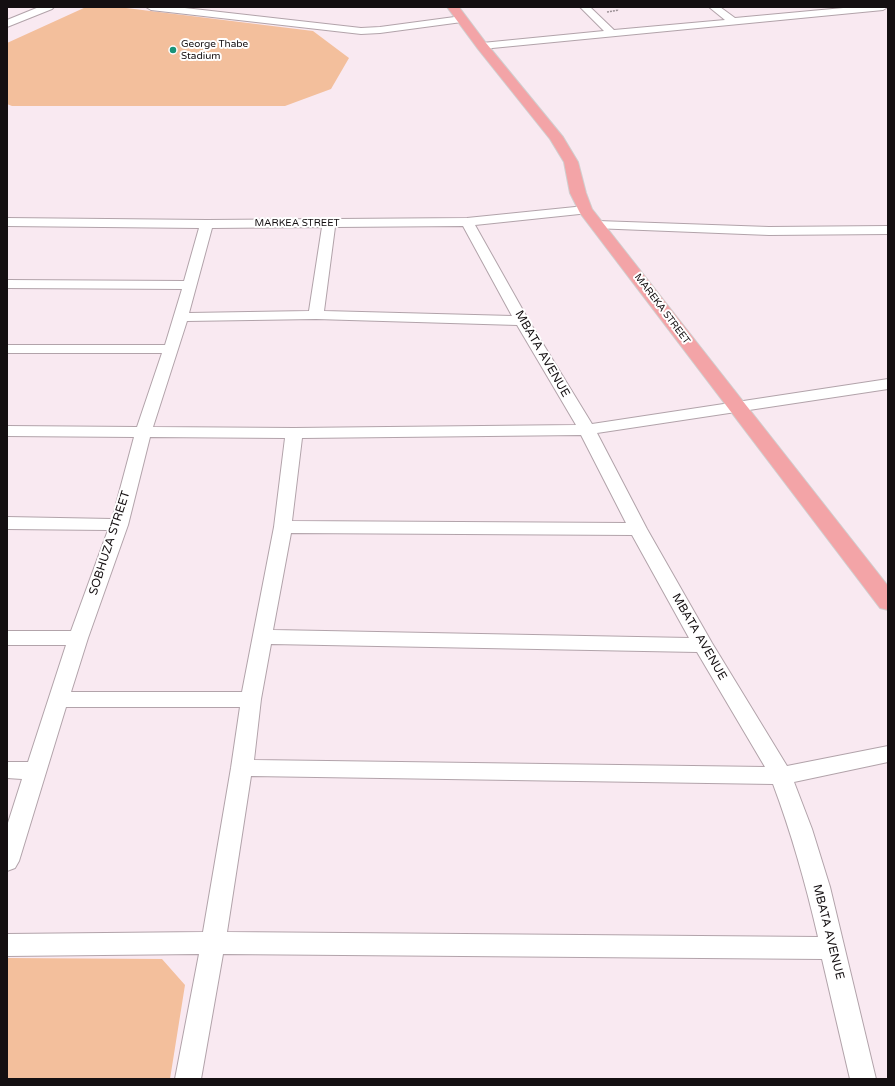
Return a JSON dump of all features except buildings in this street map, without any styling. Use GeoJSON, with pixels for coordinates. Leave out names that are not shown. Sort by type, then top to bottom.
{"type":"FeatureCollection","features":[{"type":"Feature","properties":{"kind":"main road","name":"MAREKA STREET"},"geometry":{"type":"LineString","coordinates":[[457,13],[556,137],[571,162],[578,193],[586,210],[888,602]]}},
{"type":"Feature","properties":{"kind":"street"},"geometry":{"type":"LineString","coordinates":[[7,24],[49,7]]}},
{"type":"Feature","properties":{"kind":"street"},"geometry":{"type":"LineString","coordinates":[[151,7],[361,31],[380,30],[457,13]]}},
{"type":"Feature","properties":{"kind":"street"},"geometry":{"type":"LineString","coordinates":[[585,7],[612,34]]}},
{"type":"Feature","properties":{"kind":"street"},"geometry":{"type":"LineString","coordinates":[[714,7],[734,22]]}},
{"type":"Feature","properties":{"kind":"street"},"geometry":{"type":"LineString","coordinates":[[482,46],[734,22],[849,9],[883,7]]}},
{"type":"Feature","properties":{"kind":"street","name":"MARKEA STREET"},"geometry":{"type":"LineString","coordinates":[[7,222],[207,224],[466,222],[586,210]]}},
{"type":"Feature","properties":{"kind":"street","name":"MBATA AVENUE"},"geometry":{"type":"LineString","coordinates":[[466,222],[522,322],[587,430],[638,530],[702,645],[781,776],[801,829],[818,887],[863,1079]]}},
{"type":"Feature","properties":{"kind":"street"},"geometry":{"type":"LineString","coordinates":[[316,315],[329,223]]}},
{"type":"Feature","properties":{"kind":"street","name":"SOBHUZA STREET"},"geometry":{"type":"LineString","coordinates":[[7,861],[78,638],[119,525],[143,433],[181,317],[207,224]]}},
{"type":"Feature","properties":{"kind":"street"},"geometry":{"type":"LineString","coordinates":[[598,226],[768,231],[888,230]]}},
{"type":"Feature","properties":{"kind":"street"},"geometry":{"type":"LineString","coordinates":[[7,284],[190,285]]}},
{"type":"Feature","properties":{"kind":"street"},"geometry":{"type":"LineString","coordinates":[[181,317],[316,315],[522,322]]}},
{"type":"Feature","properties":{"kind":"street"},"geometry":{"type":"LineString","coordinates":[[7,349],[170,349]]}},
{"type":"Feature","properties":{"kind":"street"},"geometry":{"type":"LineString","coordinates":[[7,431],[294,433],[587,430],[888,384]]}},
{"type":"Feature","properties":{"kind":"street"},"geometry":{"type":"LineString","coordinates":[[188,1079],[213,943],[242,768],[251,700],[282,528],[294,433]]}},
{"type":"Feature","properties":{"kind":"street"},"geometry":{"type":"LineString","coordinates":[[7,523],[119,525]]}},
{"type":"Feature","properties":{"kind":"street"},"geometry":{"type":"LineString","coordinates":[[282,528],[638,530]]}},
{"type":"Feature","properties":{"kind":"street"},"geometry":{"type":"LineString","coordinates":[[263,637],[702,645]]}},
{"type":"Feature","properties":{"kind":"street"},"geometry":{"type":"LineString","coordinates":[[7,638],[78,638]]}},
{"type":"Feature","properties":{"kind":"street"},"geometry":{"type":"LineString","coordinates":[[58,700],[251,700]]}},
{"type":"Feature","properties":{"kind":"street"},"geometry":{"type":"LineString","coordinates":[[242,768],[781,776],[888,754]]}},
{"type":"Feature","properties":{"kind":"street"},"geometry":{"type":"LineString","coordinates":[[7,770],[36,771]]}},
{"type":"Feature","properties":{"kind":"street"},"geometry":{"type":"LineString","coordinates":[[7,945],[213,943],[832,948]]}},
{"type":"Feature","properties":{"kind":"shaded area","name":"George Thabe Stadium"},"geometry":{"type":"Polygon","coordinates":[[[86,7],[118,7],[313,31],[349,58],[331,89],[285,106],[12,106],[7,104],[7,43],[86,7]]]}},
{"type":"Feature","properties":{"kind":"shaded area"},"geometry":{"type":"Polygon","coordinates":[[[7,958],[162,959],[185,985],[170,1079],[7,1079],[7,958]]]}},
{"type":"Feature","properties":{"kind":"place","name":"George Thabe Stadium"},"geometry":{"type":"Point","coordinates":[173,50]}}]}
